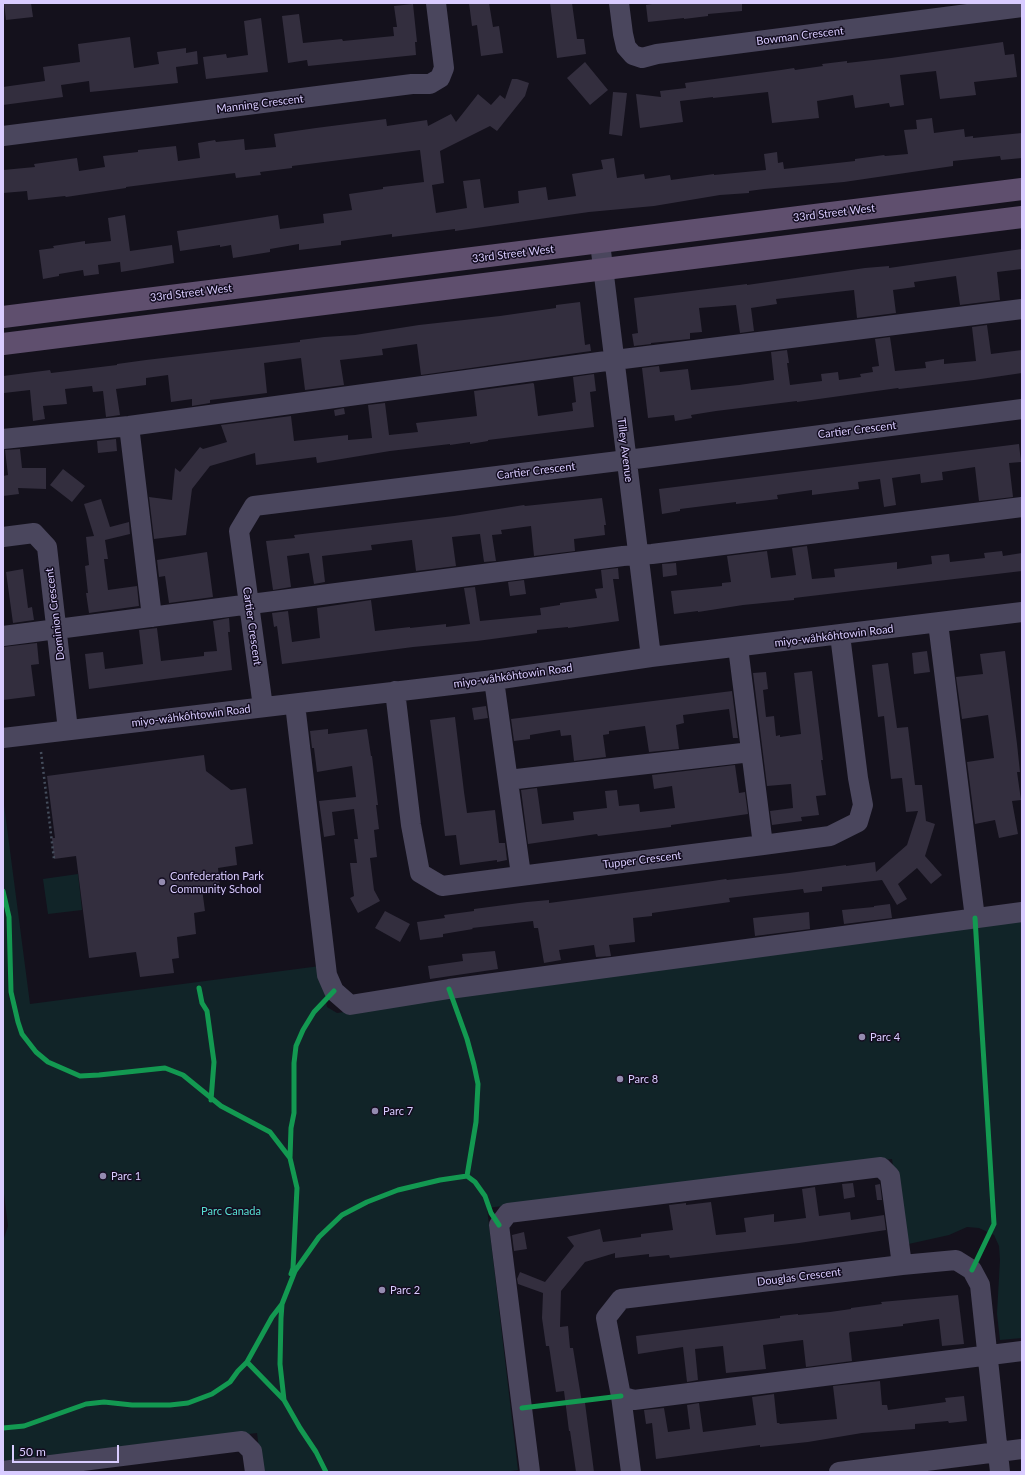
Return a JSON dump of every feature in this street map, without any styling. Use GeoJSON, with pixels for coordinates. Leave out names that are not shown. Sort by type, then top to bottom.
{"type":"FeatureCollection","features":[{"type":"Feature","properties":{"kind":"main road","name":"33rd Street West"},"geometry":{"type":"LineString","coordinates":[[3,317],[1022,189]]}},
{"type":"Feature","properties":{"kind":"main road"},"geometry":{"type":"LineString","coordinates":[[3,344],[1022,217]]}},
{"type":"Feature","properties":{"kind":"street","name":"Manning Crescent"},"geometry":{"type":"LineString","coordinates":[[3,136],[405,85],[430,84],[440,78],[444,68],[436,3]]}},
{"type":"Feature","properties":{"kind":"street","name":"Bowman Crescent"},"geometry":{"type":"LineString","coordinates":[[619,3],[622,34],[626,47],[633,56],[642,58],[657,54],[1022,8]]}},
{"type":"Feature","properties":{"kind":"street","name":"Tilley Avenue"},"geometry":{"type":"LineString","coordinates":[[600,243],[602,270],[651,657]]}},
{"type":"Feature","properties":{"kind":"street"},"geometry":{"type":"LineString","coordinates":[[3,439],[129,426],[599,362],[1022,309]]}},
{"type":"Feature","properties":{"kind":"street","name":"Cartier Crescent"},"geometry":{"type":"LineString","coordinates":[[262,707],[239,530],[254,506],[1022,409]]}},
{"type":"Feature","properties":{"kind":"street"},"geometry":{"type":"LineString","coordinates":[[129,426],[152,617]]}},
{"type":"Feature","properties":{"kind":"street"},"geometry":{"type":"LineString","coordinates":[[3,636],[1022,507]]}},
{"type":"Feature","properties":{"kind":"street","name":"Dominion Crescent"},"geometry":{"type":"LineString","coordinates":[[3,537],[34,533],[47,548],[68,730]]}},
{"type":"Feature","properties":{"kind":"street","name":"miyo-wâhkôhtowin Road"},"geometry":{"type":"LineString","coordinates":[[3,738],[494,680],[651,657],[1022,612]]}},
{"type":"Feature","properties":{"kind":"street"},"geometry":{"type":"LineString","coordinates":[[938,623],[976,918]]}},
{"type":"Feature","properties":{"kind":"street","name":"Tupper Crescent"},"geometry":{"type":"LineString","coordinates":[[395,691],[411,825],[420,873],[442,886],[830,836],[858,822],[863,805],[858,778],[840,635]]}},
{"type":"Feature","properties":{"kind":"street"},"geometry":{"type":"LineString","coordinates":[[738,647],[763,845]]}},
{"type":"Feature","properties":{"kind":"street"},"geometry":{"type":"LineString","coordinates":[[494,680],[521,875]]}},
{"type":"Feature","properties":{"kind":"street"},"geometry":{"type":"LineString","coordinates":[[295,704],[327,975],[334,991],[350,1005],[449,989],[1022,912]]}},
{"type":"Feature","properties":{"kind":"street"},"geometry":{"type":"LineString","coordinates":[[508,780],[751,752]]}},
{"type":"Feature","properties":{"kind":"street"},"geometry":{"type":"LineString","coordinates":[[530,1472],[499,1225],[508,1213],[880,1167],[890,1176],[902,1265]]}},
{"type":"Feature","properties":{"kind":"street","name":"Douglas Crescent"},"geometry":{"type":"LineString","coordinates":[[631,1472],[621,1396],[606,1318],[621,1299],[902,1265],[956,1260],[972,1270],[980,1285],[1000,1472]]}},
{"type":"Feature","properties":{"kind":"street"},"geometry":{"type":"LineString","coordinates":[[621,1396],[635,1400],[1022,1351]]}},
{"type":"Feature","properties":{"kind":"street"},"geometry":{"type":"LineString","coordinates":[[3,1471],[242,1442],[252,1451],[255,1472]]}},
{"type":"Feature","properties":{"kind":"street"},"geometry":{"type":"LineString","coordinates":[[839,1472],[1022,1448]]}},
{"type":"Feature","properties":{"kind":"path"},"geometry":{"type":"LineString","coordinates":[[41,752],[54,859]]}},
{"type":"Feature","properties":{"kind":"green space","name":"Parc Canada"},"geometry":{"type":"Polygon","coordinates":[[[3,797],[30,1004],[320,966],[327,1007],[337,1013],[1022,919],[1022,1338],[1000,1340],[997,1314],[1000,1260],[999,1246],[994,1235],[979,1228],[967,1227],[949,1235],[904,1245],[892,1159],[487,1208],[518,1470],[503,1472],[262,1472],[257,1433],[3,1463],[3,1241],[8,1226],[3,1186],[3,797]]]}},
{"type":"Feature","properties":{"kind":"green space"},"geometry":{"type":"Polygon","coordinates":[[[78,874],[82,910],[48,914],[43,879],[78,874]]]}},
{"type":"Feature","properties":{"kind":"building"},"geometry":{"type":"Polygon","coordinates":[[[4,3],[31,3],[33,17],[6,20],[4,3]]]}},
{"type":"Feature","properties":{"kind":"building"},"geometry":{"type":"Polygon","coordinates":[[[469,3],[489,3],[493,27],[499,26],[503,53],[481,56],[477,25],[472,26],[469,3]]]}},
{"type":"Feature","properties":{"kind":"building"},"geometry":{"type":"Polygon","coordinates":[[[550,3],[572,3],[577,39],[584,39],[586,54],[557,58],[550,3]]]}},
{"type":"Feature","properties":{"kind":"building"},"geometry":{"type":"Polygon","coordinates":[[[658,3],[742,3],[742,11],[708,14],[708,16],[684,19],[648,22],[646,5],[658,3]]]}},
{"type":"Feature","properties":{"kind":"building"},"geometry":{"type":"Polygon","coordinates":[[[413,4],[417,42],[415,42],[416,55],[308,66],[307,60],[288,63],[282,16],[299,14],[303,43],[342,39],[343,41],[394,36],[393,27],[397,27],[394,6],[413,4]]]}},
{"type":"Feature","properties":{"kind":"building"},"geometry":{"type":"Polygon","coordinates":[[[261,18],[268,72],[206,79],[203,57],[226,54],[227,58],[248,55],[244,21],[261,18]]]}},
{"type":"Feature","properties":{"kind":"building"},"geometry":{"type":"Polygon","coordinates":[[[130,37],[134,68],[159,64],[157,52],[186,48],[186,53],[197,51],[198,64],[176,67],[178,83],[90,92],[89,81],[61,85],[63,97],[3,105],[3,87],[45,81],[43,67],[80,62],[78,44],[130,37]]]}},
{"type":"Feature","properties":{"kind":"building"},"geometry":{"type":"Polygon","coordinates":[[[1003,42],[1005,55],[1014,54],[1017,77],[974,82],[976,95],[940,99],[936,71],[900,75],[904,105],[890,107],[889,103],[855,108],[853,95],[817,101],[819,118],[772,123],[768,92],[680,101],[683,122],[640,128],[636,94],[661,97],[660,91],[686,88],[685,83],[794,68],[795,70],[823,66],[822,64],[891,58],[1003,42]]]}},
{"type":"Feature","properties":{"kind":"building"},"geometry":{"type":"Polygon","coordinates":[[[585,62],[608,90],[590,105],[567,78],[585,62]]]}},
{"type":"Feature","properties":{"kind":"building"},"geometry":{"type":"Polygon","coordinates":[[[512,79],[529,83],[525,96],[497,131],[490,126],[440,151],[444,183],[432,185],[436,213],[467,208],[463,181],[480,179],[484,208],[519,203],[518,191],[546,187],[548,200],[576,196],[572,174],[603,169],[601,160],[614,158],[617,178],[644,174],[645,179],[670,175],[671,180],[714,174],[766,170],[764,154],[777,152],[778,163],[783,162],[784,169],[855,161],[855,159],[884,155],[908,154],[904,130],[917,129],[916,120],[932,118],[934,133],[964,129],[965,137],[973,136],[973,138],[1022,133],[1022,158],[1001,160],[1000,156],[953,161],[953,166],[844,182],[764,189],[749,191],[749,193],[720,195],[654,206],[589,212],[455,231],[455,229],[392,237],[392,234],[341,241],[341,245],[299,250],[299,244],[270,249],[270,252],[233,258],[231,245],[220,247],[220,245],[180,251],[177,231],[278,215],[280,229],[324,223],[323,214],[352,210],[349,194],[383,189],[383,187],[424,182],[420,150],[292,166],[292,168],[260,172],[261,175],[236,178],[235,173],[126,187],[66,197],[28,200],[27,191],[3,193],[3,170],[35,167],[34,164],[77,158],[79,171],[105,167],[103,156],[138,152],[138,150],[176,146],[178,161],[200,158],[198,143],[215,140],[216,142],[244,139],[245,150],[276,147],[274,134],[316,128],[386,119],[387,126],[427,120],[428,126],[451,114],[456,122],[478,94],[491,105],[500,95],[505,99],[512,79]]]}},
{"type":"Feature","properties":{"kind":"building"},"geometry":{"type":"Polygon","coordinates":[[[613,92],[627,93],[622,136],[609,134],[613,92]]]}},
{"type":"Feature","properties":{"kind":"building"},"geometry":{"type":"Polygon","coordinates":[[[125,215],[130,251],[172,245],[174,263],[121,272],[120,262],[98,265],[99,274],[84,276],[83,270],[59,274],[59,276],[43,279],[39,250],[54,248],[53,246],[85,241],[85,244],[111,241],[108,218],[125,215]]]}},
{"type":"Feature","properties":{"kind":"building"},"geometry":{"type":"Polygon","coordinates":[[[1022,249],[1022,269],[997,272],[1000,300],[960,305],[956,276],[914,282],[915,287],[893,290],[896,313],[857,318],[854,290],[776,299],[777,304],[751,308],[754,331],[740,333],[736,305],[699,308],[702,332],[690,333],[690,339],[634,346],[632,334],[638,333],[634,298],[747,285],[865,268],[889,266],[889,268],[1022,249]]]}},
{"type":"Feature","properties":{"kind":"building"},"geometry":{"type":"Polygon","coordinates":[[[580,302],[585,345],[590,344],[591,351],[421,375],[417,344],[382,349],[383,355],[340,360],[344,385],[305,390],[301,358],[264,363],[267,393],[210,400],[210,403],[192,406],[192,399],[171,402],[168,375],[146,378],[146,385],[116,389],[120,415],[106,417],[103,391],[93,392],[92,386],[65,389],[67,404],[43,406],[45,419],[33,421],[30,390],[4,393],[3,376],[50,370],[51,373],[300,342],[300,340],[324,337],[355,335],[419,325],[556,308],[556,305],[580,302]]]}},
{"type":"Feature","properties":{"kind":"building"},"geometry":{"type":"Polygon","coordinates":[[[987,325],[991,354],[1022,350],[1022,373],[716,411],[691,415],[692,418],[675,421],[674,415],[648,418],[642,368],[659,366],[660,372],[688,369],[691,390],[739,385],[774,380],[771,352],[787,350],[790,385],[822,381],[821,374],[838,372],[839,380],[861,377],[860,374],[873,372],[872,367],[879,366],[875,339],[890,337],[895,371],[926,368],[925,362],[944,359],[944,364],[976,361],[972,327],[987,325]]]}},
{"type":"Feature","properties":{"kind":"building"},"geometry":{"type":"Polygon","coordinates":[[[594,374],[596,391],[590,392],[594,427],[488,440],[470,444],[470,442],[390,451],[317,463],[316,457],[256,465],[255,453],[210,466],[192,489],[186,535],[154,539],[149,497],[172,500],[175,468],[180,472],[200,447],[203,449],[227,442],[221,425],[291,416],[294,441],[348,435],[348,440],[372,438],[368,405],[385,403],[389,435],[418,432],[416,423],[477,416],[474,391],[533,383],[538,416],[573,411],[572,403],[576,402],[573,377],[594,374]]]}},
{"type":"Feature","properties":{"kind":"building"},"geometry":{"type":"Polygon","coordinates":[[[344,408],[345,414],[335,416],[334,410],[344,408]]]}},
{"type":"Feature","properties":{"kind":"building"},"geometry":{"type":"Polygon","coordinates":[[[116,439],[117,451],[98,453],[97,441],[116,439]]]}},
{"type":"Feature","properties":{"kind":"building"},"geometry":{"type":"Polygon","coordinates":[[[1019,444],[1021,462],[1009,463],[1013,497],[979,501],[975,467],[942,472],[943,480],[921,483],[920,474],[892,478],[896,505],[884,507],[880,479],[858,482],[859,489],[812,495],[812,490],[777,495],[778,499],[736,504],[736,502],[680,509],[680,511],[662,514],[659,489],[1019,444]]]}},
{"type":"Feature","properties":{"kind":"building"},"geometry":{"type":"Polygon","coordinates":[[[20,449],[22,468],[46,468],[46,489],[18,488],[19,494],[3,496],[3,476],[8,475],[5,450],[20,449]]]}},
{"type":"Feature","properties":{"kind":"building"},"geometry":{"type":"Polygon","coordinates":[[[63,469],[85,486],[72,502],[50,485],[63,469]]]}},
{"type":"Feature","properties":{"kind":"building"},"geometry":{"type":"Polygon","coordinates":[[[602,498],[606,525],[604,525],[605,535],[574,539],[575,551],[534,556],[531,526],[501,530],[502,534],[492,535],[496,561],[484,562],[480,534],[452,537],[456,566],[416,571],[412,540],[371,545],[372,550],[322,556],[325,582],[314,584],[309,553],[287,556],[291,587],[273,590],[266,541],[295,538],[294,535],[454,516],[524,505],[602,498]]]}},
{"type":"Feature","properties":{"kind":"building"},"geometry":{"type":"Polygon","coordinates":[[[101,499],[110,527],[129,522],[130,534],[105,540],[108,559],[104,559],[108,590],[137,586],[139,606],[89,613],[86,593],[88,593],[85,566],[89,565],[86,537],[94,536],[84,504],[101,499]]]}},
{"type":"Feature","properties":{"kind":"building"},"geometry":{"type":"Polygon","coordinates":[[[807,546],[812,579],[835,577],[834,569],[897,562],[897,569],[932,564],[931,556],[949,554],[950,562],[985,558],[984,553],[1002,551],[1003,556],[1022,553],[1022,571],[674,614],[671,591],[722,586],[722,583],[731,582],[727,556],[767,551],[771,578],[796,575],[792,548],[807,546]]]}},
{"type":"Feature","properties":{"kind":"building"},"geometry":{"type":"Polygon","coordinates":[[[207,552],[213,597],[169,603],[165,576],[159,577],[157,560],[207,552]]]}},
{"type":"Feature","properties":{"kind":"building"},"geometry":{"type":"Polygon","coordinates":[[[676,563],[677,575],[663,577],[662,564],[676,563]]]}},
{"type":"Feature","properties":{"kind":"building"},"geometry":{"type":"Polygon","coordinates":[[[618,568],[619,579],[613,579],[619,621],[568,628],[537,630],[537,633],[477,641],[413,647],[282,664],[277,626],[274,627],[272,613],[288,611],[292,642],[320,638],[317,608],[371,600],[375,631],[446,624],[446,627],[470,624],[464,588],[475,587],[480,621],[541,615],[540,608],[560,605],[560,603],[597,598],[595,589],[603,588],[601,570],[618,568]]]}},
{"type":"Feature","properties":{"kind":"building"},"geometry":{"type":"Polygon","coordinates":[[[23,569],[28,608],[32,607],[34,620],[13,623],[6,572],[23,569]]]}},
{"type":"Feature","properties":{"kind":"building"},"geometry":{"type":"Polygon","coordinates":[[[524,580],[526,594],[510,596],[508,582],[524,580]]]}},
{"type":"Feature","properties":{"kind":"building"},"geometry":{"type":"Polygon","coordinates":[[[229,618],[230,632],[228,632],[232,670],[89,689],[85,654],[103,652],[105,669],[143,664],[139,630],[157,628],[161,661],[204,656],[204,652],[217,651],[213,621],[229,618]]]}},
{"type":"Feature","properties":{"kind":"building"},"geometry":{"type":"Polygon","coordinates":[[[37,643],[39,664],[31,665],[35,696],[3,700],[3,647],[37,643]]]}},
{"type":"Feature","properties":{"kind":"building"},"geometry":{"type":"Polygon","coordinates":[[[927,651],[930,672],[914,674],[912,653],[927,651]]]}},
{"type":"Feature","properties":{"kind":"building"},"geometry":{"type":"Polygon","coordinates":[[[1005,651],[1017,744],[1020,772],[1017,772],[1021,800],[1012,801],[1018,834],[999,838],[995,820],[975,824],[967,762],[994,758],[988,715],[962,719],[956,677],[983,674],[980,654],[1005,651]]]}},
{"type":"Feature","properties":{"kind":"building"},"geometry":{"type":"Polygon","coordinates":[[[888,663],[897,728],[908,727],[915,785],[922,785],[926,821],[935,824],[925,856],[942,875],[931,884],[917,868],[898,884],[907,899],[897,905],[882,880],[822,887],[822,891],[804,893],[803,889],[729,898],[730,902],[652,913],[652,916],[633,918],[635,942],[609,945],[611,956],[596,957],[594,945],[559,950],[561,960],[544,963],[538,928],[534,928],[533,921],[472,928],[473,929],[443,934],[443,937],[420,940],[417,922],[445,918],[444,915],[474,911],[474,909],[549,900],[549,903],[726,879],[875,862],[876,872],[907,845],[918,811],[906,812],[902,778],[891,779],[884,716],[878,717],[872,665],[888,663]]]}},
{"type":"Feature","properties":{"kind":"building"},"geometry":{"type":"Polygon","coordinates":[[[812,671],[826,795],[816,796],[819,815],[801,817],[802,821],[772,825],[770,811],[793,808],[791,784],[767,786],[753,673],[766,672],[768,689],[763,690],[766,717],[774,716],[776,736],[780,735],[780,737],[801,734],[794,673],[812,671]]]}},
{"type":"Feature","properties":{"kind":"building"},"geometry":{"type":"Polygon","coordinates":[[[732,691],[738,738],[733,738],[729,709],[683,715],[684,723],[676,725],[679,749],[649,752],[645,726],[609,731],[609,734],[603,735],[606,757],[574,761],[571,735],[561,736],[560,730],[530,735],[530,739],[514,741],[511,719],[732,691]]]}},
{"type":"Feature","properties":{"kind":"building"},"geometry":{"type":"Polygon","coordinates":[[[486,706],[488,718],[474,720],[472,708],[486,706]]]}},
{"type":"Feature","properties":{"kind":"building"},"geometry":{"type":"Polygon","coordinates":[[[455,717],[467,813],[495,810],[499,843],[505,843],[507,860],[460,865],[456,835],[445,836],[430,720],[455,717]]]}},
{"type":"Feature","properties":{"kind":"building"},"geometry":{"type":"Polygon","coordinates":[[[328,729],[328,734],[367,729],[372,756],[378,805],[376,805],[379,829],[374,830],[377,857],[370,858],[374,890],[380,901],[358,913],[350,898],[354,896],[350,863],[357,863],[354,839],[358,839],[354,809],[332,812],[335,835],[324,837],[319,801],[356,797],[352,766],[317,772],[310,731],[328,729]]]}},
{"type":"Feature","properties":{"kind":"building"},"geometry":{"type":"Polygon","coordinates":[[[204,755],[206,771],[231,790],[246,788],[253,844],[235,847],[237,865],[218,868],[220,887],[202,889],[205,911],[194,913],[196,934],[177,937],[179,958],[172,959],[174,973],[140,977],[136,952],[89,958],[76,856],[54,859],[52,838],[55,838],[47,776],[204,755]]]}},
{"type":"Feature","properties":{"kind":"building"},"geometry":{"type":"Polygon","coordinates":[[[735,765],[739,793],[745,792],[748,814],[671,825],[671,827],[598,836],[597,834],[528,844],[521,790],[537,788],[542,824],[574,820],[573,812],[607,808],[605,791],[617,790],[619,806],[639,804],[640,812],[675,808],[672,786],[654,789],[652,775],[735,765]]]}},
{"type":"Feature","properties":{"kind":"building"},"geometry":{"type":"Polygon","coordinates":[[[890,904],[892,918],[844,924],[842,910],[890,904]]]}},
{"type":"Feature","properties":{"kind":"building"},"geometry":{"type":"Polygon","coordinates":[[[385,911],[410,924],[400,942],[375,928],[385,911]]]}},
{"type":"Feature","properties":{"kind":"building"},"geometry":{"type":"Polygon","coordinates":[[[809,912],[810,929],[755,936],[753,918],[809,912]]]}},
{"type":"Feature","properties":{"kind":"building"},"geometry":{"type":"Polygon","coordinates":[[[495,951],[498,969],[430,979],[428,966],[463,961],[462,954],[495,951]]]}},
{"type":"Feature","properties":{"kind":"building"},"geometry":{"type":"Polygon","coordinates":[[[853,1183],[855,1197],[844,1199],[842,1184],[853,1183]]]}},
{"type":"Feature","properties":{"kind":"building"},"geometry":{"type":"Polygon","coordinates":[[[880,1184],[882,1200],[877,1200],[875,1185],[880,1184]]]}},
{"type":"Feature","properties":{"kind":"building"},"geometry":{"type":"Polygon","coordinates":[[[815,1187],[819,1216],[850,1212],[851,1220],[884,1215],[886,1230],[799,1243],[670,1258],[669,1255],[649,1257],[649,1254],[615,1258],[615,1253],[585,1262],[561,1291],[560,1327],[568,1326],[570,1348],[573,1348],[582,1403],[585,1403],[594,1472],[576,1472],[564,1391],[556,1392],[549,1346],[546,1346],[542,1318],[543,1293],[518,1284],[517,1279],[520,1272],[545,1282],[574,1246],[567,1237],[600,1229],[603,1242],[641,1237],[641,1234],[673,1230],[669,1205],[686,1203],[686,1205],[711,1202],[716,1235],[746,1232],[744,1218],[774,1214],[774,1222],[806,1218],[802,1189],[815,1187]]]}},
{"type":"Feature","properties":{"kind":"building"},"geometry":{"type":"Polygon","coordinates":[[[524,1232],[527,1249],[514,1251],[512,1235],[524,1232]]]}},
{"type":"Feature","properties":{"kind":"building"},"geometry":{"type":"Polygon","coordinates":[[[958,1295],[964,1344],[942,1346],[939,1319],[903,1324],[903,1326],[850,1332],[852,1361],[806,1367],[803,1340],[763,1345],[766,1369],[726,1373],[723,1346],[695,1349],[698,1380],[687,1382],[683,1347],[638,1354],[636,1336],[780,1318],[780,1316],[830,1312],[882,1304],[881,1302],[958,1295]]]}},
{"type":"Feature","properties":{"kind":"building"},"geometry":{"type":"Polygon","coordinates":[[[880,1381],[882,1405],[887,1405],[888,1410],[946,1402],[945,1398],[964,1396],[967,1421],[915,1424],[915,1429],[862,1433],[808,1442],[760,1447],[760,1445],[656,1459],[652,1423],[646,1424],[644,1410],[664,1408],[668,1432],[690,1429],[687,1405],[699,1403],[703,1432],[756,1425],[752,1397],[774,1394],[777,1423],[837,1419],[833,1386],[880,1381]]]}},
{"type":"Feature","properties":{"kind":"cycle path"},"geometry":{"type":"LineString","coordinates":[[3,891],[9,917],[11,992],[22,1034],[36,1052],[48,1062],[80,1076],[165,1068],[183,1075],[221,1106],[270,1132],[290,1158],[297,1188],[293,1268],[291,1274]]}},
{"type":"Feature","properties":{"kind":"cycle path"},"geometry":{"type":"LineString","coordinates":[[972,1270],[994,1224],[975,918]]}},
{"type":"Feature","properties":{"kind":"cycle path"},"geometry":{"type":"LineString","coordinates":[[199,988],[202,1003],[207,1011],[214,1062],[211,1100]]}},
{"type":"Feature","properties":{"kind":"cycle path"},"geometry":{"type":"LineString","coordinates":[[449,989],[467,1039],[478,1084],[476,1122],[467,1176]]}},
{"type":"Feature","properties":{"kind":"cycle path"},"geometry":{"type":"LineString","coordinates":[[290,1158],[291,1128],[294,1113],[294,1063],[296,1046],[303,1030],[314,1012],[334,991]]}},
{"type":"Feature","properties":{"kind":"cycle path"},"geometry":{"type":"LineString","coordinates":[[3,1428],[24,1426],[86,1404],[104,1402],[132,1405],[170,1405],[188,1403],[212,1394],[230,1382],[247,1362],[272,1317],[282,1304],[295,1271],[319,1237],[342,1215],[367,1202],[398,1190],[440,1180],[467,1176],[475,1182],[485,1196],[491,1213],[499,1225]]}},
{"type":"Feature","properties":{"kind":"cycle path"},"geometry":{"type":"LineString","coordinates":[[282,1304],[280,1364],[284,1400],[316,1452],[326,1472]]}},
{"type":"Feature","properties":{"kind":"cycle path"},"geometry":{"type":"LineString","coordinates":[[247,1362],[284,1400]]}},
{"type":"Feature","properties":{"kind":"cycle path"},"geometry":{"type":"LineString","coordinates":[[522,1408],[621,1396]]}},
{"type":"Feature","properties":{"kind":"place","name":"Confederation Park Community School"},"geometry":{"type":"Point","coordinates":[162,882]}},
{"type":"Feature","properties":{"kind":"place","name":"Parc 4"},"geometry":{"type":"Point","coordinates":[862,1037]}},
{"type":"Feature","properties":{"kind":"place","name":"Parc 8"},"geometry":{"type":"Point","coordinates":[620,1079]}},
{"type":"Feature","properties":{"kind":"place","name":"Parc 7"},"geometry":{"type":"Point","coordinates":[375,1111]}},
{"type":"Feature","properties":{"kind":"place","name":"Parc 1"},"geometry":{"type":"Point","coordinates":[103,1176]}},
{"type":"Feature","properties":{"kind":"place","name":"Parc 2"},"geometry":{"type":"Point","coordinates":[382,1290]}}]}
